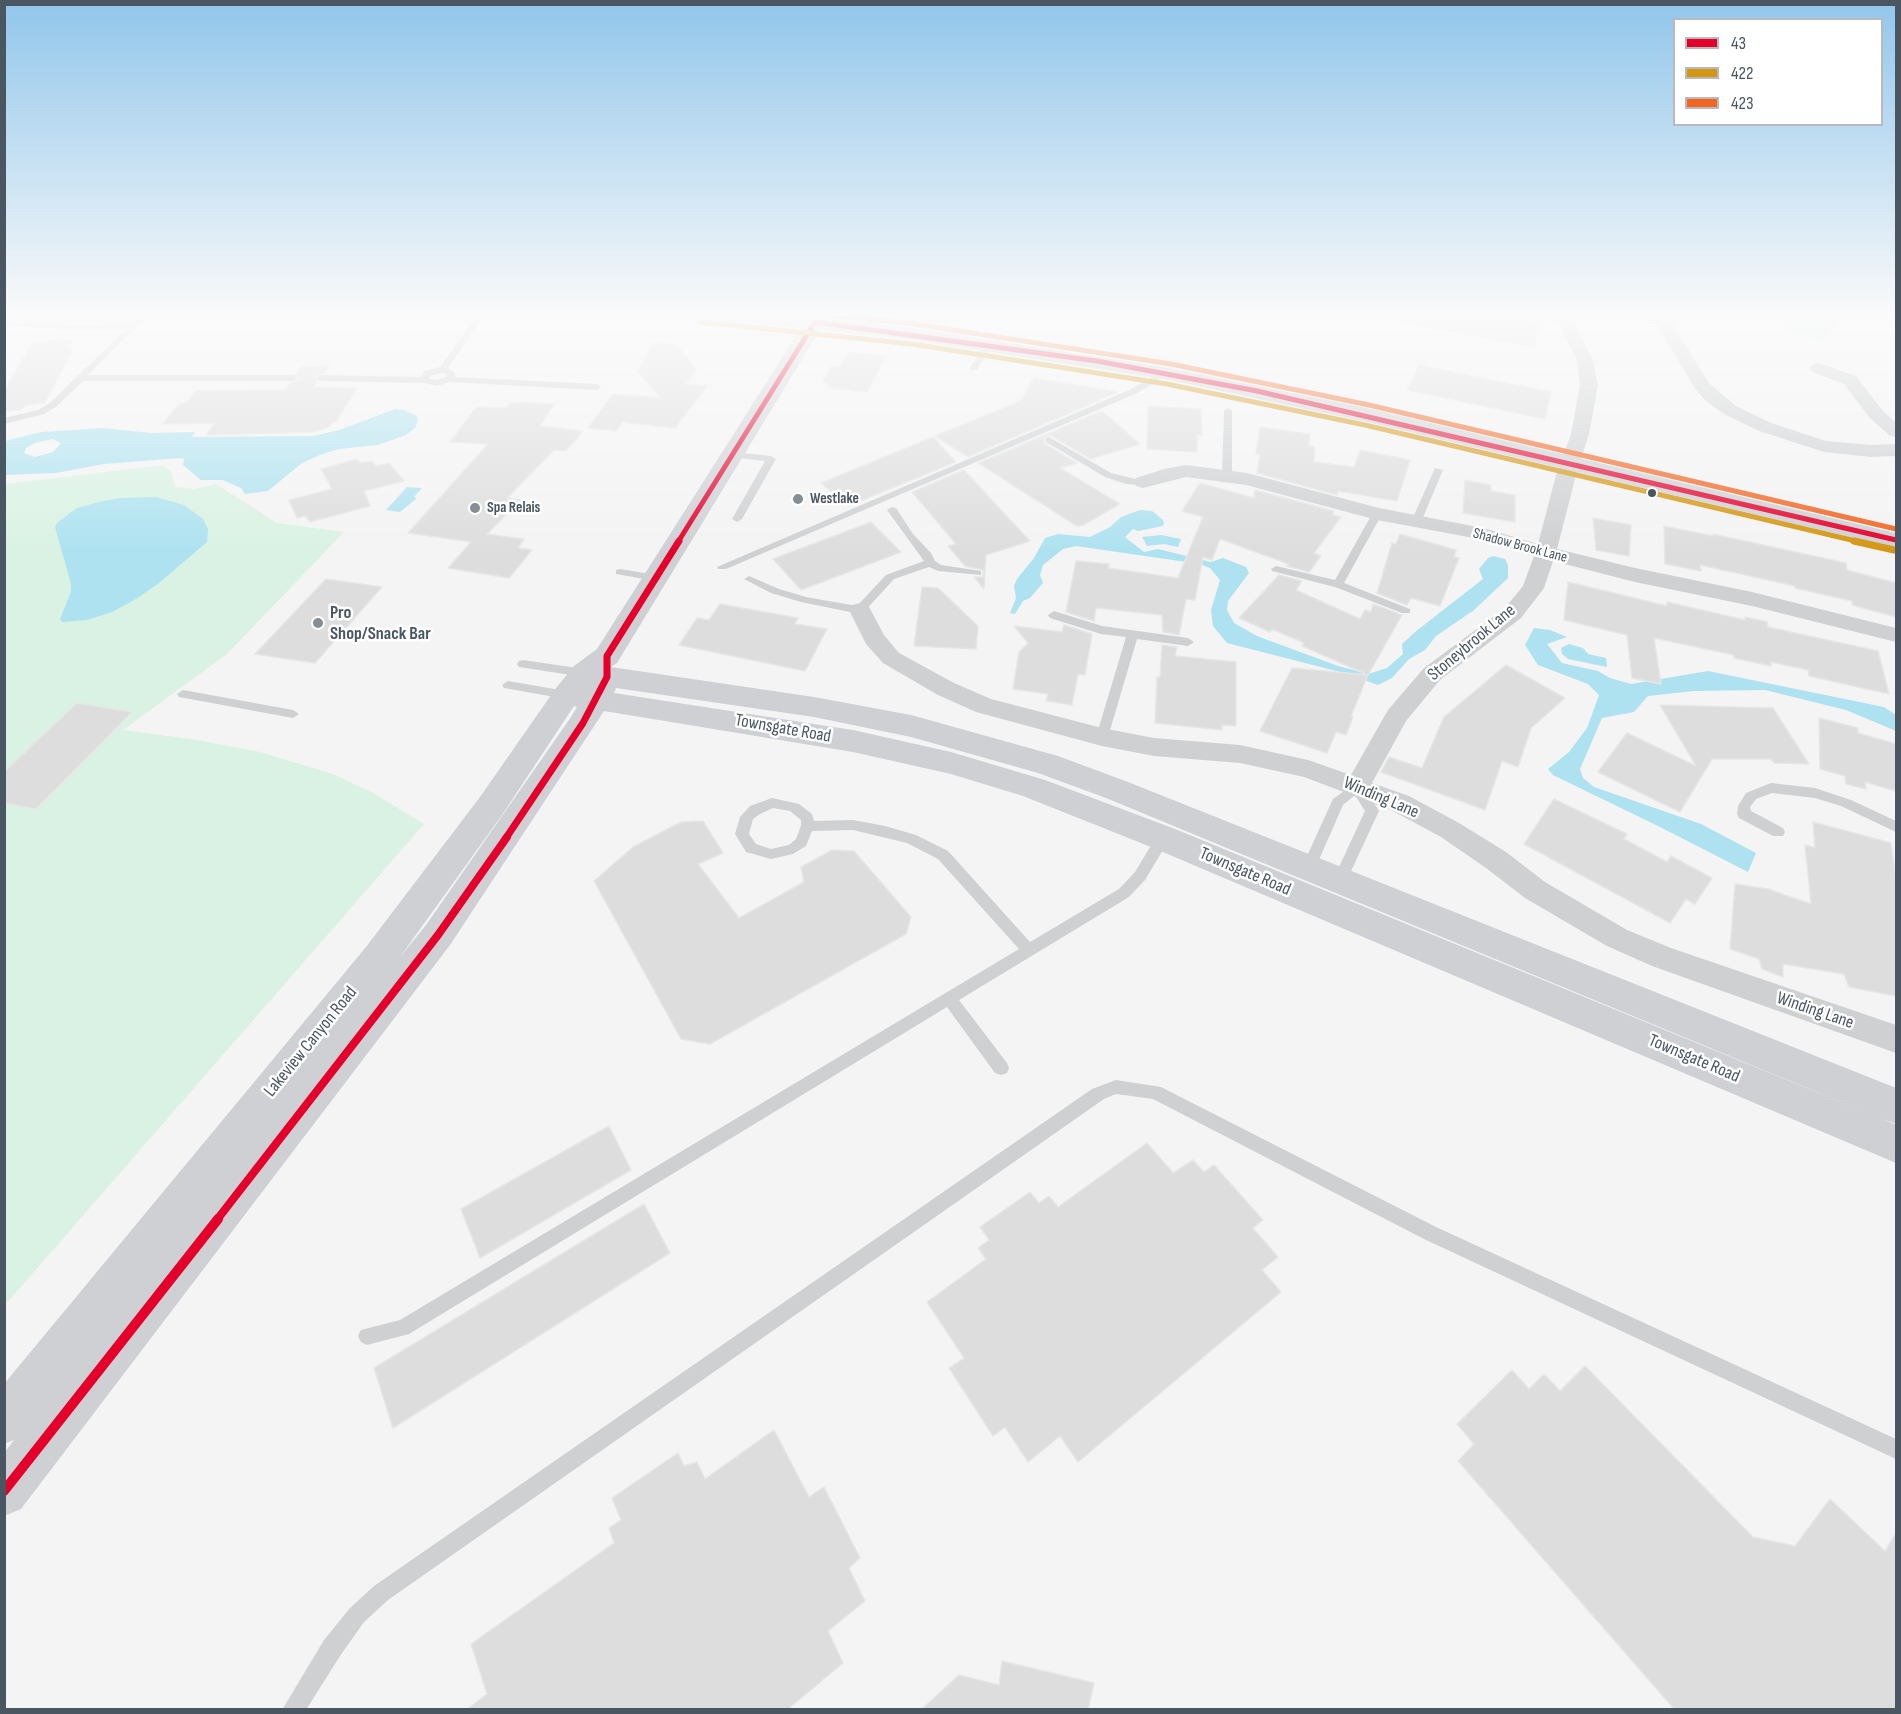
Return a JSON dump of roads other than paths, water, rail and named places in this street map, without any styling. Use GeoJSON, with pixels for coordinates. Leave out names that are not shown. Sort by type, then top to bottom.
{"type":"FeatureCollection","features":[{"type":"Feature","properties":{"kind":"street","name":"Lakeview Canyon Road"},"geometry":{"type":"LineString","coordinates":[[4,1421],[379,958],[491,806],[592,680],[771,392]]}},
{"type":"Feature","properties":{"kind":"street"},"geometry":{"type":"LineString","coordinates":[[1256,392],[1896,521]]}},
{"type":"Feature","properties":{"kind":"street"},"geometry":{"type":"LineString","coordinates":[[1338,392],[1896,540]]}},
{"type":"Feature","properties":{"kind":"street","name":"Stoneybrook Lane"},"geometry":{"type":"LineString","coordinates":[[1358,786],[1397,716],[1432,674],[1513,613],[1533,588],[1546,553],[1587,407],[1588,392]]}},
{"type":"Feature","properties":{"kind":"street"},"geometry":{"type":"LineString","coordinates":[[1707,392],[1712,398],[1731,410],[1765,427],[1824,446],[1871,451],[1896,450]]}},
{"type":"Feature","properties":{"kind":"street"},"geometry":{"type":"LineString","coordinates":[[1859,392],[1876,414],[1896,432]]}},
{"type":"Feature","properties":{"kind":"street","name":"Shadow Brook Lane"},"geometry":{"type":"LineString","coordinates":[[1143,482],[1186,471],[1227,475],[1377,514],[1483,534],[1546,553],[1635,575],[1752,599],[1896,635]]}},
{"type":"Feature","properties":{"kind":"street","name":"Winding Lane"},"geometry":{"type":"LineString","coordinates":[[860,610],[874,639],[891,658],[946,689],[984,706],[1101,737],[1154,747],[1240,754],[1308,769],[1358,786],[1400,803],[1450,830],[1496,860],[1535,890],[1617,938],[1662,957],[1896,1040]]}},
{"type":"Feature","properties":{"kind":"street","name":"Lakeview Canyon Road"},"geometry":{"type":"LineString","coordinates":[[4,1492],[438,935],[577,732],[592,680]]}},
{"type":"Feature","properties":{"kind":"street","name":"Townsgate Road"},"geometry":{"type":"LineString","coordinates":[[592,680],[789,729],[908,752],[1034,788],[1163,838],[1896,1144]]}},
{"type":"Feature","properties":{"kind":"street","name":"Townsgate Road"},"geometry":{"type":"LineString","coordinates":[[592,680],[814,706],[976,742],[1117,790],[1896,1106]]}},
{"type":"Feature","properties":{"kind":"street"},"geometry":{"type":"LineString","coordinates":[[1163,838],[1172,831],[1190,834],[1282,870],[1325,874]]}},
{"type":"Feature","properties":{"kind":"lane"},"geometry":{"type":"LineString","coordinates":[[4,421],[41,412],[53,405],[66,392]]}},
{"type":"Feature","properties":{"kind":"lane"},"geometry":{"type":"LineString","coordinates":[[722,567],[1132,392]]}},
{"type":"Feature","properties":{"kind":"lane"},"geometry":{"type":"LineString","coordinates":[[1227,475],[1228,411]]}},
{"type":"Feature","properties":{"kind":"lane"},"geometry":{"type":"LineString","coordinates":[[1049,440],[1108,475],[1126,481],[1143,482]]}},
{"type":"Feature","properties":{"kind":"lane"},"geometry":{"type":"LineString","coordinates":[[732,455],[771,459],[737,519]]}},
{"type":"Feature","properties":{"kind":"lane"},"geometry":{"type":"LineString","coordinates":[[1416,522],[1437,470]]}},
{"type":"Feature","properties":{"kind":"lane"},"geometry":{"type":"LineString","coordinates":[[892,510],[909,536],[927,555],[930,563],[938,568],[977,573]]}},
{"type":"Feature","properties":{"kind":"lane"},"geometry":{"type":"LineString","coordinates":[[1338,584],[1377,514]]}},
{"type":"Feature","properties":{"kind":"lane"},"geometry":{"type":"LineString","coordinates":[[749,579],[775,591],[805,600],[860,610],[890,576],[930,563]]}},
{"type":"Feature","properties":{"kind":"lane"},"geometry":{"type":"LineString","coordinates":[[1276,569],[1338,584],[1406,612]]}},
{"type":"Feature","properties":{"kind":"lane"},"geometry":{"type":"LineString","coordinates":[[620,573],[656,578]]}},
{"type":"Feature","properties":{"kind":"lane"},"geometry":{"type":"LineString","coordinates":[[1054,615],[1101,630],[1188,642]]}},
{"type":"Feature","properties":{"kind":"lane"},"geometry":{"type":"LineString","coordinates":[[1101,737],[1132,636]]}},
{"type":"Feature","properties":{"kind":"lane"},"geometry":{"type":"LineString","coordinates":[[523,664],[592,680]]}},
{"type":"Feature","properties":{"kind":"lane"},"geometry":{"type":"LineString","coordinates":[[507,686],[592,680]]}},
{"type":"Feature","properties":{"kind":"lane"},"geometry":{"type":"LineString","coordinates":[[183,694],[292,714]]}},
{"type":"Feature","properties":{"kind":"lane"},"geometry":{"type":"LineString","coordinates":[[1325,874],[1372,811],[1358,786]]}},
{"type":"Feature","properties":{"kind":"lane","name":"Stoneybrook Lane"},"geometry":{"type":"LineString","coordinates":[[1325,874],[1338,802],[1358,786]]}},
{"type":"Feature","properties":{"kind":"lane"},"geometry":{"type":"LineString","coordinates":[[1778,832],[1744,814],[1744,806],[1751,796],[1771,788],[1815,793],[1846,803],[1896,827]]}},
{"type":"Feature","properties":{"kind":"lane"},"geometry":{"type":"LineString","coordinates":[[772,803],[794,807],[807,818],[808,826],[801,842],[782,853],[764,853],[751,848],[745,842],[742,834],[747,817],[755,810],[772,803]]}},
{"type":"Feature","properties":{"kind":"lane"},"geometry":{"type":"LineString","coordinates":[[808,826],[853,825],[885,831],[912,839],[943,855],[1029,951]]}},
{"type":"Feature","properties":{"kind":"lane"},"geometry":{"type":"LineString","coordinates":[[367,1336],[403,1328],[1124,893],[1140,876],[1163,838]]}},
{"type":"Feature","properties":{"kind":"lane"},"geometry":{"type":"LineString","coordinates":[[950,998],[1001,1068]]}},
{"type":"Feature","properties":{"kind":"lane"},"geometry":{"type":"LineString","coordinates":[[293,1710],[351,1623],[381,1593],[1089,1100],[1116,1087],[1155,1092],[1430,1233],[1896,1449]]}},
{"type":"Feature","properties":{"kind":"water"},"geometry":{"type":"Polygon","coordinates":[[[395,409],[417,416],[418,421],[415,428],[406,435],[378,445],[339,449],[302,463],[268,491],[245,494],[241,488],[223,480],[201,480],[183,465],[184,459],[180,458],[104,464],[56,473],[5,475],[5,441],[41,432],[103,428],[151,433],[195,432],[192,437],[313,436],[339,430],[395,409]],[[52,439],[35,443],[26,448],[24,453],[35,457],[53,452],[61,443],[52,439]]]}},
{"type":"Feature","properties":{"kind":"water"},"geometry":{"type":"Polygon","coordinates":[[[407,487],[422,488],[414,497],[417,498],[400,512],[386,510],[407,487]]]}},
{"type":"Feature","properties":{"kind":"water"},"geometry":{"type":"Polygon","coordinates":[[[156,497],[184,505],[203,519],[208,529],[207,542],[159,583],[136,599],[112,612],[87,620],[62,622],[60,619],[71,592],[71,584],[55,527],[58,522],[77,508],[99,502],[120,498],[156,497]]]}},
{"type":"Feature","properties":{"kind":"water"},"geometry":{"type":"Polygon","coordinates":[[[1140,510],[1152,511],[1163,520],[1164,524],[1138,531],[1133,529],[1125,537],[1144,552],[1158,549],[1211,562],[1223,558],[1246,567],[1249,573],[1228,601],[1227,610],[1234,623],[1257,636],[1338,666],[1368,674],[1387,668],[1403,654],[1402,644],[1483,579],[1479,569],[1488,558],[1493,556],[1505,559],[1508,565],[1508,578],[1474,610],[1436,636],[1425,650],[1409,659],[1392,678],[1378,685],[1344,673],[1227,643],[1213,626],[1211,610],[1220,580],[1210,568],[1200,564],[1076,546],[1063,549],[1043,565],[1040,575],[1043,583],[1030,598],[1023,601],[1015,614],[1010,613],[1016,598],[1014,586],[1017,579],[1034,558],[1045,538],[1058,534],[1090,537],[1110,527],[1121,517],[1140,510]]]}},
{"type":"Feature","properties":{"kind":"water"},"geometry":{"type":"Polygon","coordinates":[[[1161,535],[1181,539],[1178,547],[1164,544],[1147,546],[1142,537],[1161,535]]]}},
{"type":"Feature","properties":{"kind":"water"},"geometry":{"type":"Polygon","coordinates":[[[1534,628],[1550,630],[1567,637],[1547,644],[1562,663],[1598,671],[1610,678],[1631,684],[1708,671],[1884,707],[1896,715],[1896,731],[1846,710],[1765,690],[1694,691],[1648,696],[1634,712],[1602,718],[1580,769],[1583,778],[1594,787],[1701,824],[1756,853],[1748,872],[1553,775],[1548,769],[1569,752],[1587,728],[1599,695],[1588,684],[1538,665],[1525,645],[1534,628]]]}},
{"type":"Feature","properties":{"kind":"water"},"geometry":{"type":"Polygon","coordinates":[[[1569,644],[1583,648],[1588,654],[1606,658],[1607,667],[1568,659],[1562,654],[1561,648],[1569,644]]]}},
{"type":"Feature","properties":{"kind":"place","name":"Westlake"},"geometry":{"type":"Point","coordinates":[798,499]}},
{"type":"Feature","properties":{"kind":"place","name":"Spa Relais"},"geometry":{"type":"Point","coordinates":[475,508]}},
{"type":"Feature","properties":{"kind":"place","name":"Pro Shop/Snack Bar"},"geometry":{"type":"Point","coordinates":[318,623]}}]}
